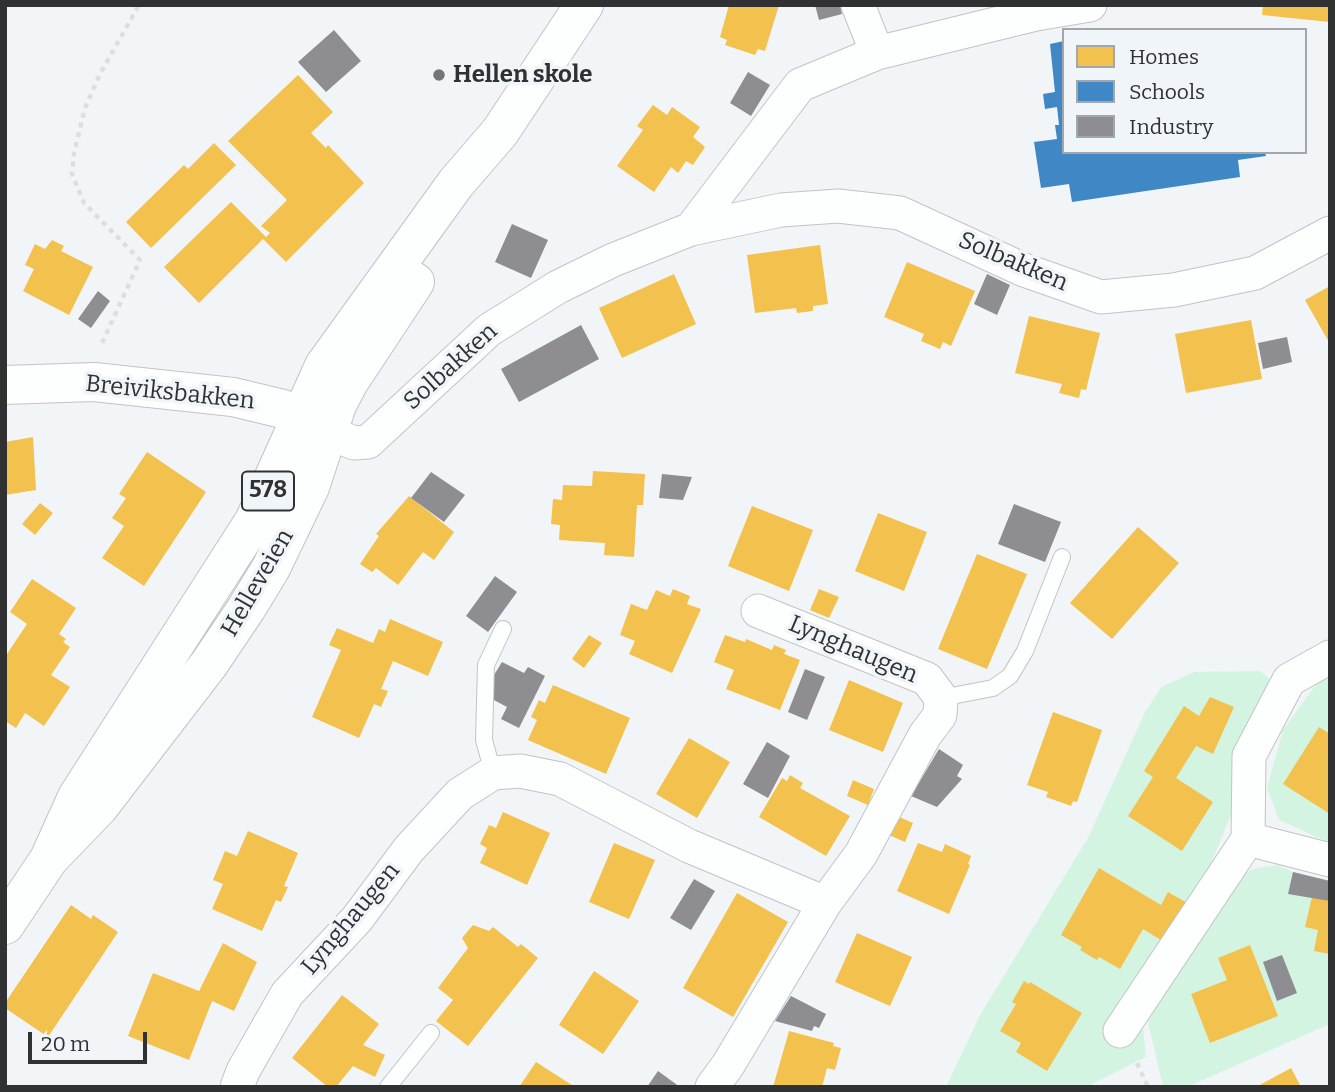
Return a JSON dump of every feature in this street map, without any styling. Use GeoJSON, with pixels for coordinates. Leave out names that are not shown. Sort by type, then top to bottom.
{"type":"FeatureCollection","features":[{"type":"Feature","properties":{"kind":"main road","name":"Helleveien"},"geometry":{"type":"LineString","coordinates":[[5,925],[49,859],[77,797],[315,424],[324,366],[456,183],[500,132],[584,5]]}},
{"type":"Feature","properties":{"kind":"main road","name":"Breiviksbakken"},"geometry":{"type":"LineString","coordinates":[[5,385],[94,382],[233,397],[262,402],[315,424]]}},
{"type":"Feature","properties":{"kind":"street"},"geometry":{"type":"LineString","coordinates":[[858,5],[877,52]]}},
{"type":"Feature","properties":{"kind":"street"},"geometry":{"type":"LineString","coordinates":[[691,229],[800,85],[877,52],[1036,14],[1090,5]]}},
{"type":"Feature","properties":{"kind":"street","name":"Solbakken"},"geometry":{"type":"LineString","coordinates":[[315,424],[354,443],[368,442],[489,330],[580,276],[691,229],[792,209],[838,206],[900,213],[1024,270],[1101,297],[1174,290],[1255,273],[1330,233]]}},
{"type":"Feature","properties":{"kind":"street","name":"Lynghaugen"},"geometry":{"type":"LineString","coordinates":[[712,1087],[728,1065],[825,903],[861,854],[896,786],[925,735],[940,715],[941,698],[927,679],[758,611]]}},
{"type":"Feature","properties":{"kind":"street"},"geometry":{"type":"LineString","coordinates":[[1127,1044],[1248,839],[1249,756],[1289,680],[1330,657]]}},
{"type":"Feature","properties":{"kind":"street"},"geometry":{"type":"LineString","coordinates":[[493,773],[520,771],[560,779],[689,846],[825,903]]}},
{"type":"Feature","properties":{"kind":"street","name":"Lynghaugen"},"geometry":{"type":"LineString","coordinates":[[237,1087],[243,1071],[287,994],[357,919],[409,849],[460,794],[493,773]]}},
{"type":"Feature","properties":{"kind":"street"},"geometry":{"type":"LineString","coordinates":[[1248,839],[1330,860]]}},
{"type":"Feature","properties":{"kind":"lane","name":"Lynghaugen"},"geometry":{"type":"LineString","coordinates":[[941,698],[993,688],[1010,676],[1025,651],[1062,557]]}},
{"type":"Feature","properties":{"kind":"lane"},"geometry":{"type":"LineString","coordinates":[[493,773],[484,740],[486,665],[503,629]]}},
{"type":"Feature","properties":{"kind":"lane"},"geometry":{"type":"LineString","coordinates":[[387,1087],[431,1033]]}},
{"type":"Feature","properties":{"kind":"path"},"geometry":{"type":"LineString","coordinates":[[94,382],[100,348],[140,260],[84,203],[72,174],[74,153],[90,97],[139,5]]}},
{"type":"Feature","properties":{"kind":"path"},"geometry":{"type":"LineString","coordinates":[[1127,1044],[1148,1087]]}},
{"type":"Feature","properties":{"kind":"green space"},"geometry":{"type":"Polygon","coordinates":[[[1260,671],[1273,682],[1247,745],[1231,815],[1198,895],[1140,997],[1146,1057],[1086,1087],[946,1087],[980,1015],[1089,836],[1144,714],[1161,687],[1194,672],[1260,671]]]}},
{"type":"Feature","properties":{"kind":"green space"},"geometry":{"type":"Polygon","coordinates":[[[1330,678],[1330,843],[1279,820],[1267,788],[1283,730],[1317,683],[1330,678]]]}},
{"type":"Feature","properties":{"kind":"green space"},"geometry":{"type":"Polygon","coordinates":[[[1277,865],[1330,881],[1330,1024],[1187,1087],[1163,1087],[1148,1022],[1204,922],[1241,874],[1277,865]]]}},
{"type":"Feature","properties":{"kind":"building: Homes"},"geometry":{"type":"Polygon","coordinates":[[[729,5],[779,5],[765,51],[758,49],[755,55],[725,45],[727,40],[720,37],[729,5]]]}},
{"type":"Feature","properties":{"kind":"building: Homes"},"geometry":{"type":"Polygon","coordinates":[[[1263,5],[1330,5],[1330,22],[1262,15],[1263,5]]]}},
{"type":"Feature","properties":{"kind":"building: Homes"},"geometry":{"type":"Polygon","coordinates":[[[298,75],[333,112],[311,133],[326,148],[328,145],[364,183],[286,262],[263,239],[199,303],[164,267],[231,202],[266,237],[270,233],[261,226],[287,200],[228,141],[298,75]]]}},
{"type":"Feature","properties":{"kind":"building: Homes"},"geometry":{"type":"Polygon","coordinates":[[[653,105],[667,115],[672,107],[700,127],[693,137],[705,147],[693,165],[686,161],[678,173],[671,167],[654,192],[617,166],[643,130],[637,126],[653,105]]]}},
{"type":"Feature","properties":{"kind":"building: Homes"},"geometry":{"type":"Polygon","coordinates":[[[214,143],[236,165],[151,248],[126,222],[184,165],[188,169],[214,143]]]}},
{"type":"Feature","properties":{"kind":"building: Homes"},"geometry":{"type":"Polygon","coordinates":[[[52,240],[64,246],[61,251],[93,267],[69,315],[23,291],[34,269],[25,265],[35,244],[45,249],[52,240]]]}},
{"type":"Feature","properties":{"kind":"building: Homes"},"geometry":{"type":"Polygon","coordinates":[[[820,245],[828,304],[813,306],[813,311],[797,313],[796,308],[755,313],[747,255],[820,245]]]}},
{"type":"Feature","properties":{"kind":"building: Homes"},"geometry":{"type":"Polygon","coordinates":[[[907,262],[975,291],[951,346],[943,342],[940,349],[921,341],[924,334],[884,317],[907,262]]]}},
{"type":"Feature","properties":{"kind":"building: Homes"},"geometry":{"type":"Polygon","coordinates":[[[674,274],[696,324],[622,358],[599,308],[674,274]]]}},
{"type":"Feature","properties":{"kind":"building: Homes"},"geometry":{"type":"Polygon","coordinates":[[[1330,286],[1330,344],[1305,300],[1330,286]]]}},
{"type":"Feature","properties":{"kind":"building: Homes"},"geometry":{"type":"Polygon","coordinates":[[[1029,316],[1100,333],[1086,390],[1081,389],[1079,398],[1059,393],[1062,384],[1015,373],[1029,316]]]}},
{"type":"Feature","properties":{"kind":"building: Homes"},"geometry":{"type":"Polygon","coordinates":[[[1251,320],[1262,379],[1186,393],[1175,334],[1251,320]]]}},
{"type":"Feature","properties":{"kind":"building: Homes"},"geometry":{"type":"Polygon","coordinates":[[[33,437],[36,490],[5,495],[5,442],[33,437]]]}},
{"type":"Feature","properties":{"kind":"building: Homes"},"geometry":{"type":"Polygon","coordinates":[[[147,452],[206,492],[144,586],[102,558],[124,526],[112,518],[126,498],[119,494],[147,452]]]}},
{"type":"Feature","properties":{"kind":"building: Homes"},"geometry":{"type":"Polygon","coordinates":[[[593,471],[645,474],[643,505],[637,505],[634,557],[604,555],[605,543],[559,540],[560,525],[551,524],[553,499],[562,500],[563,485],[592,486],[593,471]]]}},
{"type":"Feature","properties":{"kind":"building: Homes"},"geometry":{"type":"Polygon","coordinates":[[[409,496],[454,532],[434,560],[423,552],[398,585],[376,568],[372,572],[360,564],[379,536],[376,534],[409,496]]]}},
{"type":"Feature","properties":{"kind":"building: Homes"},"geometry":{"type":"Polygon","coordinates":[[[40,503],[53,513],[35,535],[22,524],[40,503]]]}},
{"type":"Feature","properties":{"kind":"building: Homes"},"geometry":{"type":"Polygon","coordinates":[[[752,506],[813,530],[789,591],[728,566],[752,506]]]}},
{"type":"Feature","properties":{"kind":"building: Homes"},"geometry":{"type":"Polygon","coordinates":[[[878,513],[927,532],[904,591],[855,571],[878,513]]]}},
{"type":"Feature","properties":{"kind":"building: Homes"},"geometry":{"type":"Polygon","coordinates":[[[1138,527],[1179,563],[1112,639],[1070,603],[1138,527]]]}},
{"type":"Feature","properties":{"kind":"building: Homes"},"geometry":{"type":"Polygon","coordinates":[[[977,554],[1027,574],[987,669],[938,649],[977,554]]]}},
{"type":"Feature","properties":{"kind":"building: Homes"},"geometry":{"type":"Polygon","coordinates":[[[32,579],[76,608],[59,634],[66,639],[63,642],[70,647],[51,675],[70,687],[44,726],[25,713],[16,728],[5,721],[5,657],[27,624],[10,612],[32,579]]]}},
{"type":"Feature","properties":{"kind":"building: Homes"},"geometry":{"type":"Polygon","coordinates":[[[673,589],[690,596],[687,604],[701,609],[672,673],[629,654],[635,641],[620,635],[631,604],[647,610],[656,590],[670,596],[673,589]]]}},
{"type":"Feature","properties":{"kind":"building: Homes"},"geometry":{"type":"Polygon","coordinates":[[[819,589],[839,597],[829,618],[810,610],[819,589]]]}},
{"type":"Feature","properties":{"kind":"building: Homes"},"geometry":{"type":"Polygon","coordinates":[[[390,619],[443,642],[428,676],[393,661],[381,689],[388,691],[381,707],[374,704],[359,738],[312,717],[341,650],[329,645],[337,628],[373,643],[379,629],[385,632],[390,619]]]}},
{"type":"Feature","properties":{"kind":"building: Homes"},"geometry":{"type":"Polygon","coordinates":[[[589,635],[602,643],[584,668],[572,659],[589,635]]]}},
{"type":"Feature","properties":{"kind":"building: Homes"},"geometry":{"type":"Polygon","coordinates":[[[725,635],[745,642],[746,639],[772,650],[774,645],[786,650],[784,654],[800,660],[780,710],[726,689],[734,670],[714,662],[725,635]]]}},
{"type":"Feature","properties":{"kind":"building: Homes"},"geometry":{"type":"Polygon","coordinates":[[[849,680],[903,703],[883,752],[829,730],[849,680]]]}},
{"type":"Feature","properties":{"kind":"building: Homes"},"geometry":{"type":"Polygon","coordinates":[[[553,685],[630,718],[606,774],[528,740],[537,720],[531,717],[539,700],[545,703],[553,685]]]}},
{"type":"Feature","properties":{"kind":"building: Homes"},"geometry":{"type":"Polygon","coordinates":[[[1210,697],[1234,707],[1213,754],[1196,746],[1176,778],[1213,802],[1182,851],[1128,816],[1153,777],[1144,771],[1184,706],[1199,716],[1210,697]]]}},
{"type":"Feature","properties":{"kind":"building: Homes"},"geometry":{"type":"Polygon","coordinates":[[[1053,712],[1102,730],[1077,802],[1073,801],[1071,806],[1046,797],[1048,792],[1027,785],[1053,712]]]}},
{"type":"Feature","properties":{"kind":"building: Homes"},"geometry":{"type":"Polygon","coordinates":[[[1319,727],[1330,734],[1330,814],[1283,784],[1319,727]]]}},
{"type":"Feature","properties":{"kind":"building: Homes"},"geometry":{"type":"Polygon","coordinates":[[[689,738],[730,762],[697,818],[656,794],[689,738]]]}},
{"type":"Feature","properties":{"kind":"building: Homes"},"geometry":{"type":"Polygon","coordinates":[[[790,775],[803,783],[800,788],[850,816],[826,856],[759,817],[782,778],[787,781],[790,775]]]}},
{"type":"Feature","properties":{"kind":"building: Homes"},"geometry":{"type":"Polygon","coordinates":[[[853,780],[874,789],[868,805],[847,796],[853,780]]]}},
{"type":"Feature","properties":{"kind":"building: Homes"},"geometry":{"type":"Polygon","coordinates":[[[503,812],[550,833],[527,885],[480,863],[487,848],[480,844],[489,825],[496,828],[503,812]]]}},
{"type":"Feature","properties":{"kind":"building: Homes"},"geometry":{"type":"Polygon","coordinates":[[[897,816],[913,823],[905,842],[889,835],[897,816]]]}},
{"type":"Feature","properties":{"kind":"building: Homes"},"geometry":{"type":"Polygon","coordinates":[[[248,831],[298,853],[284,886],[288,887],[281,902],[276,900],[262,931],[212,909],[223,884],[213,880],[225,851],[237,856],[248,831]]]}},
{"type":"Feature","properties":{"kind":"building: Homes"},"geometry":{"type":"Polygon","coordinates":[[[614,843],[655,860],[629,919],[589,902],[614,843]]]}},
{"type":"Feature","properties":{"kind":"building: Homes"},"geometry":{"type":"Polygon","coordinates":[[[918,843],[942,852],[945,844],[971,856],[970,865],[949,914],[897,891],[918,843]]]}},
{"type":"Feature","properties":{"kind":"building: Homes"},"geometry":{"type":"Polygon","coordinates":[[[1099,868],[1161,905],[1168,892],[1187,903],[1164,942],[1143,929],[1120,969],[1099,957],[1097,960],[1080,950],[1082,947],[1061,935],[1099,868]]]}},
{"type":"Feature","properties":{"kind":"building: Homes"},"geometry":{"type":"Polygon","coordinates":[[[737,893],[788,922],[733,1017],[683,988],[737,893]]]}},
{"type":"Feature","properties":{"kind":"building: Homes"},"geometry":{"type":"Polygon","coordinates":[[[1312,897],[1330,901],[1330,954],[1314,951],[1318,930],[1305,927],[1312,897]]]}},
{"type":"Feature","properties":{"kind":"building: Homes"},"geometry":{"type":"Polygon","coordinates":[[[71,905],[91,919],[93,915],[118,932],[48,1037],[5,1008],[5,1003],[71,905]]]}},
{"type":"Feature","properties":{"kind":"building: Homes"},"geometry":{"type":"Polygon","coordinates":[[[473,925],[489,931],[493,927],[518,947],[521,944],[538,958],[468,1046],[436,1021],[453,1000],[438,988],[468,948],[462,938],[473,925]]]}},
{"type":"Feature","properties":{"kind":"building: Homes"},"geometry":{"type":"Polygon","coordinates":[[[857,933],[912,957],[890,1006],[835,982],[857,933]]]}},
{"type":"Feature","properties":{"kind":"building: Homes"},"geometry":{"type":"Polygon","coordinates":[[[223,943],[257,962],[234,1011],[212,1001],[189,1060],[128,1036],[153,973],[199,991],[223,943]]]}},
{"type":"Feature","properties":{"kind":"building: Homes"},"geometry":{"type":"Polygon","coordinates":[[[1250,945],[1278,1016],[1210,1043],[1191,994],[1227,980],[1218,958],[1250,945]]]}},
{"type":"Feature","properties":{"kind":"building: Homes"},"geometry":{"type":"Polygon","coordinates":[[[594,971],[639,1001],[603,1054],[559,1025],[594,971]]]}},
{"type":"Feature","properties":{"kind":"building: Homes"},"geometry":{"type":"Polygon","coordinates":[[[1024,981],[1082,1013],[1047,1071],[1016,1052],[1021,1043],[1000,1031],[1016,1004],[1012,1002],[1024,981]]]}},
{"type":"Feature","properties":{"kind":"building: Homes"},"geometry":{"type":"Polygon","coordinates":[[[342,995],[379,1024],[363,1045],[385,1055],[375,1077],[353,1066],[336,1087],[328,1087],[292,1058],[342,995]]]}},
{"type":"Feature","properties":{"kind":"building: Homes"},"geometry":{"type":"Polygon","coordinates":[[[789,1031],[834,1043],[833,1046],[841,1048],[835,1070],[827,1068],[822,1087],[773,1087],[789,1031]]]}},
{"type":"Feature","properties":{"kind":"building: Homes"},"geometry":{"type":"Polygon","coordinates":[[[536,1062],[575,1087],[519,1087],[536,1062]]]}},
{"type":"Feature","properties":{"kind":"building: Homes"},"geometry":{"type":"Polygon","coordinates":[[[1291,1068],[1301,1087],[1256,1087],[1291,1068]]]}},
{"type":"Feature","properties":{"kind":"building: Schools"},"geometry":{"type":"Polygon","coordinates":[[[1062,41],[1062,154],[1266,156],[1238,160],[1240,177],[1072,202],[1069,184],[1041,188],[1034,142],[1057,139],[1055,125],[1059,125],[1057,107],[1045,109],[1043,94],[1055,92],[1050,44],[1062,41]]]}},
{"type":"Feature","properties":{"kind":"building: Industry"},"geometry":{"type":"Polygon","coordinates":[[[815,5],[840,5],[842,14],[819,20],[815,5]]]}},
{"type":"Feature","properties":{"kind":"building: Industry"},"geometry":{"type":"Polygon","coordinates":[[[334,30],[361,61],[326,92],[298,62],[334,30]]]}},
{"type":"Feature","properties":{"kind":"building: Industry"},"geometry":{"type":"Polygon","coordinates":[[[748,72],[770,85],[751,116],[730,103],[748,72]]]}},
{"type":"Feature","properties":{"kind":"building: Industry"},"geometry":{"type":"Polygon","coordinates":[[[512,224],[548,240],[531,278],[495,262],[512,224]]]}},
{"type":"Feature","properties":{"kind":"building: Industry"},"geometry":{"type":"Polygon","coordinates":[[[987,274],[1010,285],[997,315],[974,304],[987,274]]]}},
{"type":"Feature","properties":{"kind":"building: Industry"},"geometry":{"type":"Polygon","coordinates":[[[98,291],[110,301],[91,328],[78,319],[98,291]]]}},
{"type":"Feature","properties":{"kind":"building: Industry"},"geometry":{"type":"Polygon","coordinates":[[[581,325],[599,359],[519,402],[501,369],[581,325]]]}},
{"type":"Feature","properties":{"kind":"building: Industry"},"geometry":{"type":"Polygon","coordinates":[[[1287,337],[1292,362],[1263,369],[1258,343],[1287,337]]]}},
{"type":"Feature","properties":{"kind":"building: Industry"},"geometry":{"type":"Polygon","coordinates":[[[431,472],[465,495],[444,522],[411,498],[431,472]]]}},
{"type":"Feature","properties":{"kind":"building: Industry"},"geometry":{"type":"Polygon","coordinates":[[[662,474],[692,477],[683,500],[659,498],[662,474]]]}},
{"type":"Feature","properties":{"kind":"building: Industry"},"geometry":{"type":"Polygon","coordinates":[[[1014,504],[1061,522],[1045,562],[998,544],[1014,504]]]}},
{"type":"Feature","properties":{"kind":"building: Industry"},"geometry":{"type":"Polygon","coordinates":[[[495,576],[517,592],[488,632],[466,616],[495,576]]]}},
{"type":"Feature","properties":{"kind":"building: Industry"},"geometry":{"type":"Polygon","coordinates":[[[502,662],[524,673],[528,667],[545,676],[519,728],[501,719],[507,707],[492,699],[494,675],[502,662]]]}},
{"type":"Feature","properties":{"kind":"building: Industry"},"geometry":{"type":"Polygon","coordinates":[[[805,669],[825,677],[807,720],[788,712],[805,669]]]}},
{"type":"Feature","properties":{"kind":"building: Industry"},"geometry":{"type":"Polygon","coordinates":[[[767,742],[790,756],[768,798],[743,784],[767,742]]]}},
{"type":"Feature","properties":{"kind":"building: Industry"},"geometry":{"type":"Polygon","coordinates":[[[939,749],[963,765],[957,776],[962,779],[937,807],[911,796],[939,749]]]}},
{"type":"Feature","properties":{"kind":"building: Industry"},"geometry":{"type":"Polygon","coordinates":[[[1293,872],[1330,881],[1330,901],[1288,894],[1293,872]]]}},
{"type":"Feature","properties":{"kind":"building: Industry"},"geometry":{"type":"Polygon","coordinates":[[[694,879],[715,891],[691,930],[670,918],[694,879]]]}},
{"type":"Feature","properties":{"kind":"building: Industry"},"geometry":{"type":"Polygon","coordinates":[[[1282,955],[1297,993],[1277,1001],[1263,962],[1282,955]]]}},
{"type":"Feature","properties":{"kind":"building: Industry"},"geometry":{"type":"Polygon","coordinates":[[[791,996],[826,1014],[819,1028],[814,1026],[812,1031],[775,1021],[791,996]]]}},
{"type":"Feature","properties":{"kind":"building: Industry"},"geometry":{"type":"Polygon","coordinates":[[[658,1071],[680,1087],[647,1087],[658,1071]]]}},
{"type":"Feature","properties":{"kind":"place","name":"Hellen skole"},"geometry":{"type":"Point","coordinates":[439,75]}}]}
